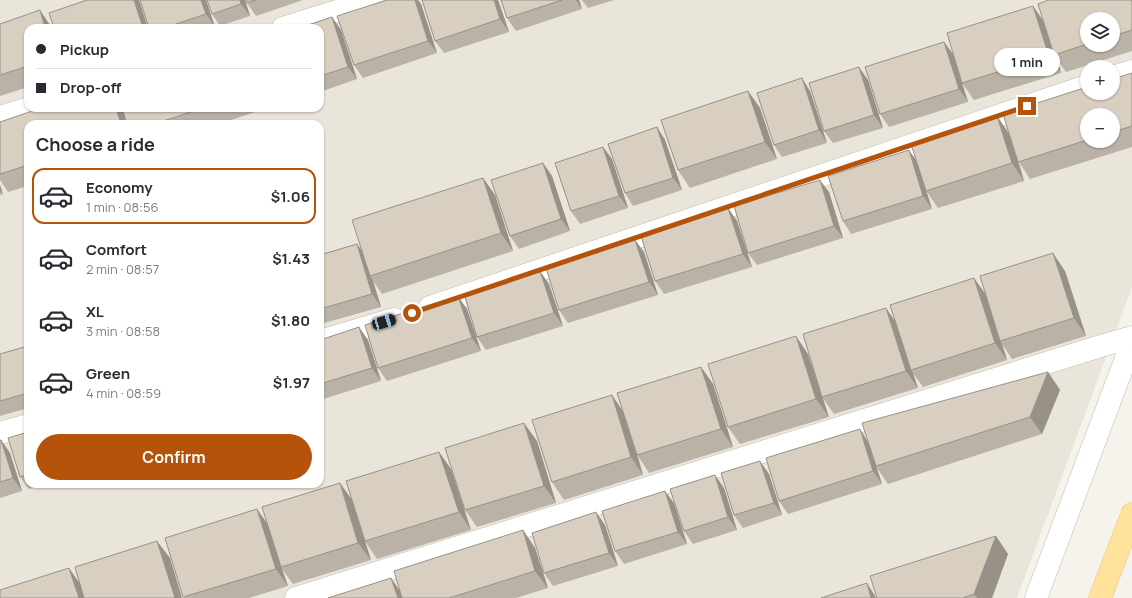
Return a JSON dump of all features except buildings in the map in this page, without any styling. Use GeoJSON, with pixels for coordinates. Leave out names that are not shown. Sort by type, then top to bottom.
{"type":"FeatureCollection","features":[{"type":"Feature","properties":{"kind":"main road"},"geometry":{"type":"LineString","coordinates":[[1100,598],[1132,514]]}},
{"type":"Feature","properties":{"kind":"street"},"geometry":{"type":"LineString","coordinates":[[296,24],[372,0]]}},
{"type":"Feature","properties":{"kind":"street"},"geometry":{"type":"LineString","coordinates":[[1120,75],[1132,71]]}},
{"type":"Feature","properties":{"kind":"street"},"geometry":{"type":"LineString","coordinates":[[324,339],[397,318],[1080,88]]}},
{"type":"Feature","properties":{"kind":"street"},"geometry":{"type":"LineString","coordinates":[[0,117],[24,110]]}},
{"type":"Feature","properties":{"kind":"street"},"geometry":{"type":"LineString","coordinates":[[296,598],[1132,337]]}},
{"type":"Feature","properties":{"kind":"street"},"geometry":{"type":"LineString","coordinates":[[1036,598],[1132,342]]}},
{"type":"Feature","properties":{"kind":"street"},"geometry":{"type":"LineString","coordinates":[[0,434],[24,426]]}},
{"type":"Feature","properties":{"kind":"shaded area"},"geometry":{"type":"Polygon","coordinates":[[[0,0],[1132,0],[1132,287],[1017,598],[0,598],[0,0]]]}},
{"type":"Feature","properties":{"kind":"route"},"geometry":{"type":"LineString","coordinates":[[412,313],[1027,106]]}}]}
